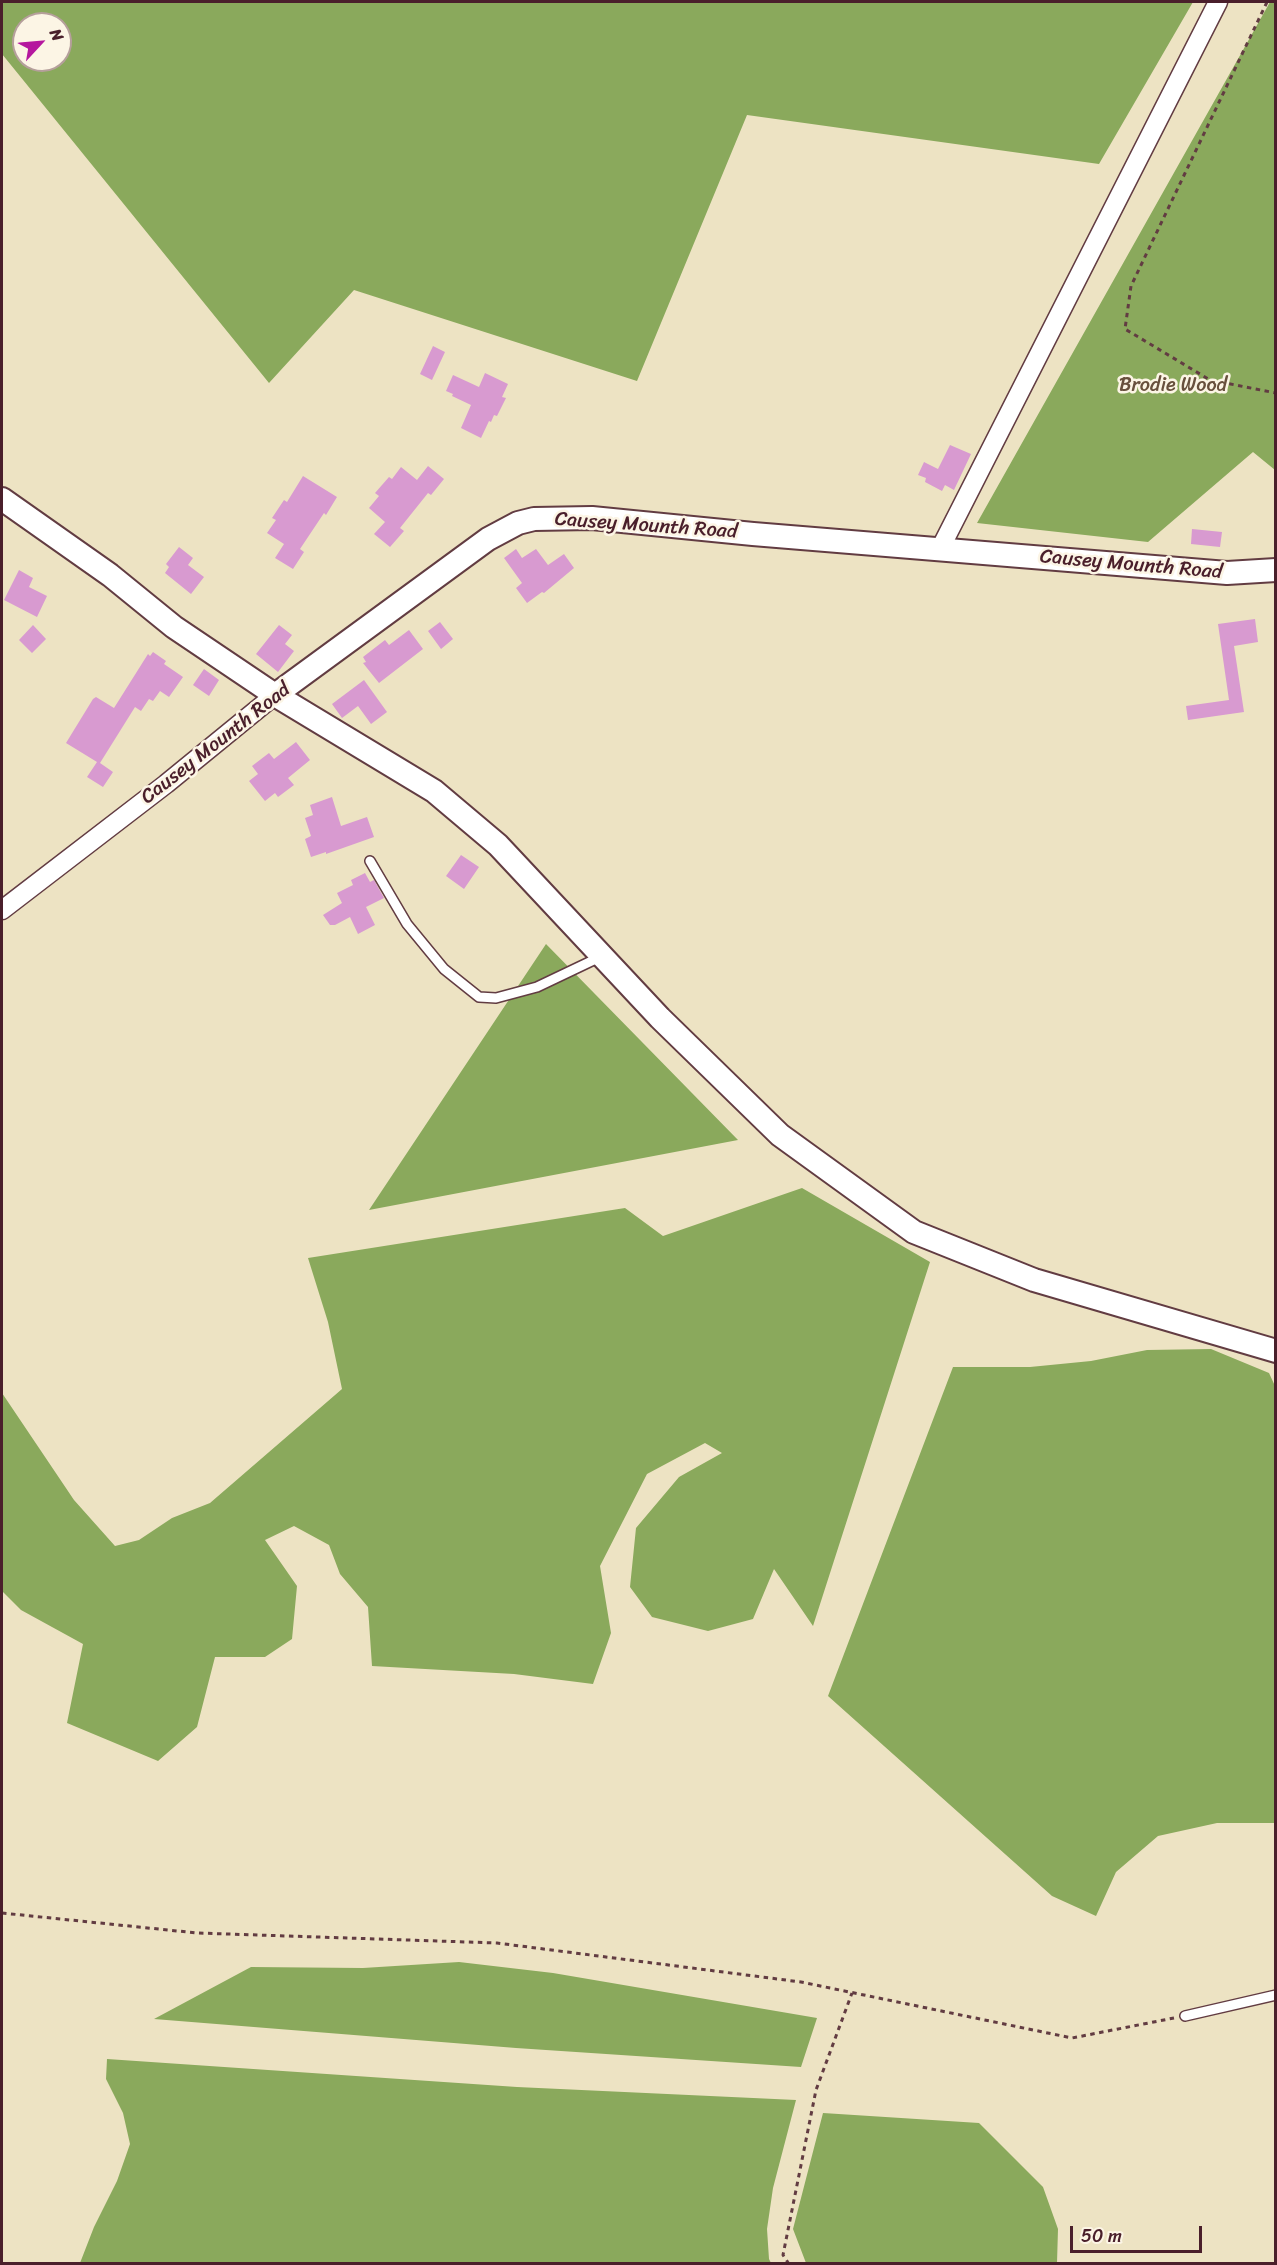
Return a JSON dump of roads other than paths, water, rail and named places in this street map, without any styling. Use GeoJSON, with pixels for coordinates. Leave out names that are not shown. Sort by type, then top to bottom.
{"type":"FeatureCollection","features":[{"type":"Feature","properties":{"kind":"street"},"geometry":{"type":"LineString","coordinates":[[940,549],[1218,2]]}},
{"type":"Feature","properties":{"kind":"street"},"geometry":{"type":"LineString","coordinates":[[2,499],[110,575],[174,627],[275,695],[434,791],[498,845],[660,1018],[780,1135],[914,1232],[1034,1280],[1275,1351]]}},
{"type":"Feature","properties":{"kind":"street","name":"Causey Mounth Road"},"geometry":{"type":"LineString","coordinates":[[2,910],[166,784],[275,695],[488,539],[518,523],[534,519],[592,518],[1227,573],[1275,570]]}},
{"type":"Feature","properties":{"kind":"lane"},"geometry":{"type":"LineString","coordinates":[[370,861],[407,924],[444,969],[479,997],[495,998],[537,987],[602,956]]}},
{"type":"Feature","properties":{"kind":"lane"},"geometry":{"type":"LineString","coordinates":[[1185,2016],[1275,1995]]}},
{"type":"Feature","properties":{"kind":"park label","name":"Brodie Wood"},"geometry":{"type":"Point","coordinates":[1173,386]}}]}
